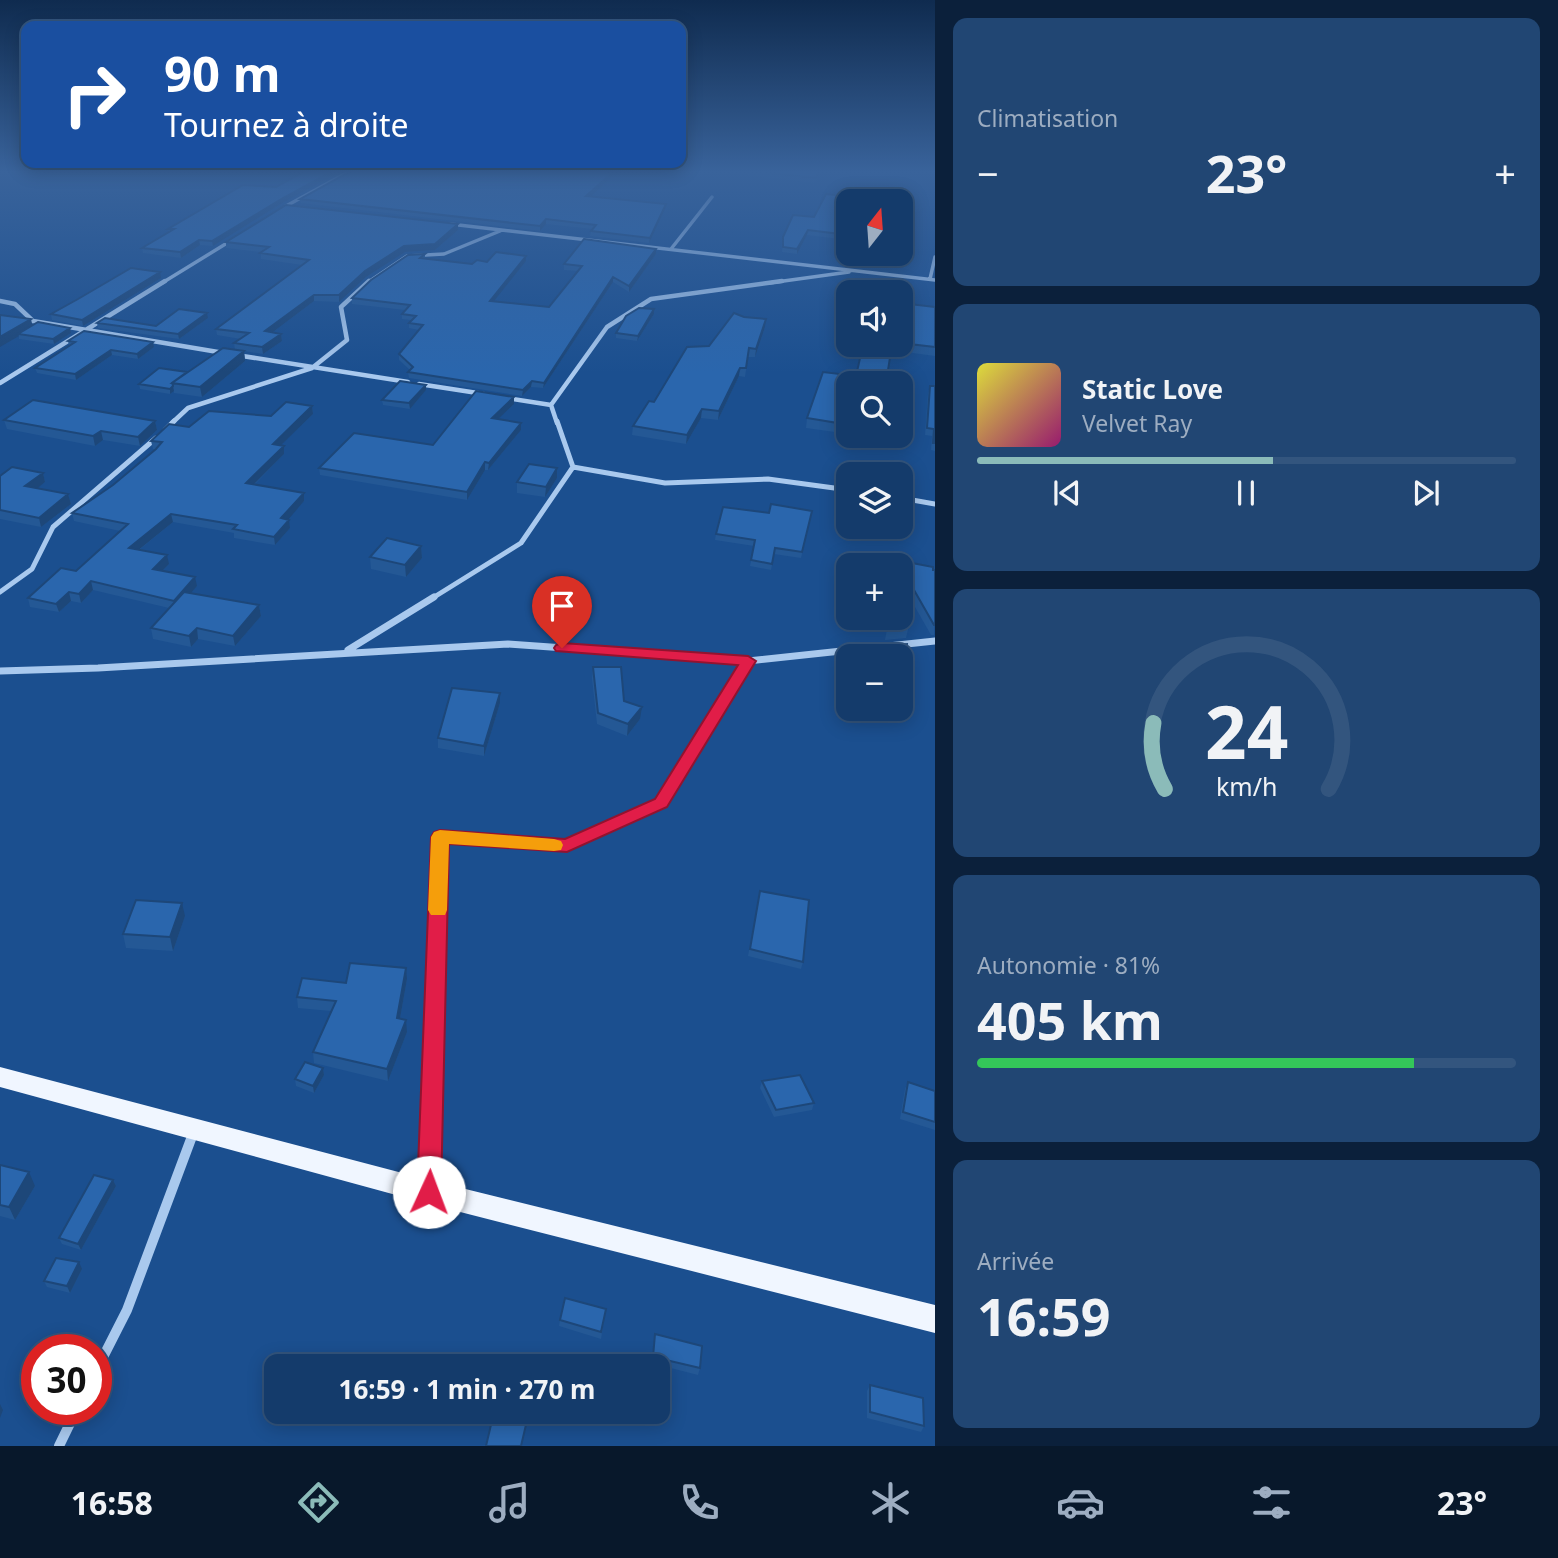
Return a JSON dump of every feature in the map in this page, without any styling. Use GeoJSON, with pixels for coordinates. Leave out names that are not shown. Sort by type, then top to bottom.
{"type":"FeatureCollection","features":[{"type":"Feature","properties":{"kind":"main road"},"geometry":{"type":"LineString","coordinates":[[0,1077],[429,1192],[935,1319]]}},
{"type":"Feature","properties":{"kind":"street"},"geometry":{"type":"LineString","coordinates":[[0,383],[233,238]]}},
{"type":"Feature","properties":{"kind":"street"},"geometry":{"type":"LineString","coordinates":[[0,592],[32,569],[52,527],[134,459],[187,408],[313,368],[347,340],[341,307],[375,276],[407,256],[444,254],[482,238]]}},
{"type":"Feature","properties":{"kind":"street"},"geometry":{"type":"LineString","coordinates":[[577,238],[933,280],[935,257]]}},
{"type":"Feature","properties":{"kind":"street"},"geometry":{"type":"LineString","coordinates":[[671,249],[680,238]]}},
{"type":"Feature","properties":{"kind":"street"},"geometry":{"type":"LineString","coordinates":[[551,405],[607,327],[651,299],[860,270]]}},
{"type":"Feature","properties":{"kind":"street"},"geometry":{"type":"LineString","coordinates":[[0,301],[15,304],[33,321],[485,395]]}},
{"type":"Feature","properties":{"kind":"street"},"geometry":{"type":"LineString","coordinates":[[498,397],[551,405]]}},
{"type":"Feature","properties":{"kind":"street"},"geometry":{"type":"LineString","coordinates":[[551,405],[573,467]]}},
{"type":"Feature","properties":{"kind":"street"},"geometry":{"type":"LineString","coordinates":[[573,467],[665,483],[768,480],[836,488]]}},
{"type":"Feature","properties":{"kind":"street"},"geometry":{"type":"LineString","coordinates":[[346,652],[521,543],[573,467]]}},
{"type":"Feature","properties":{"kind":"street"},"geometry":{"type":"LineString","coordinates":[[913,500],[935,504]]}},
{"type":"Feature","properties":{"kind":"street"},"geometry":{"type":"LineString","coordinates":[[0,671],[98,668],[508,644],[748,661],[935,641]]}},
{"type":"Feature","properties":{"kind":"street"},"geometry":{"type":"LineString","coordinates":[[429,1192],[440,837],[567,846],[661,803],[748,661]]}},
{"type":"Feature","properties":{"kind":"street"},"geometry":{"type":"LineString","coordinates":[[112,1340],[127,1310],[194,1130]]}},
{"type":"Feature","properties":{"kind":"street"},"geometry":{"type":"LineString","coordinates":[[59,1446],[69,1425]]}},
{"type":"Feature","properties":{"kind":"building"},"geometry":{"type":"Polygon","coordinates":[[[158,238],[216,238],[212,241],[199,240],[180,252],[142,248],[158,238]]]}},
{"type":"Feature","properties":{"kind":"building"},"geometry":{"type":"Polygon","coordinates":[[[232,238],[441,238],[435,244],[404,246],[365,271],[339,295],[314,295],[265,331],[281,334],[262,347],[234,343],[249,333],[216,329],[309,260],[260,253],[269,247],[226,242],[232,238]]]}},
{"type":"Feature","properties":{"kind":"building"},"geometry":{"type":"Polygon","coordinates":[[[783,238],[803,238],[797,249],[783,247],[783,238]]]}},
{"type":"Feature","properties":{"kind":"building"},"geometry":{"type":"Polygon","coordinates":[[[584,239],[656,249],[629,286],[613,277],[544,383],[532,381],[523,390],[408,372],[413,367],[399,354],[423,325],[409,323],[416,316],[402,314],[410,305],[352,298],[371,280],[408,255],[425,254],[420,258],[472,264],[477,260],[487,262],[496,252],[526,256],[490,301],[549,307],[582,266],[564,264],[584,239]]]}},
{"type":"Feature","properties":{"kind":"building"},"geometry":{"type":"Polygon","coordinates":[[[131,268],[160,272],[82,320],[51,314],[78,299],[131,268]]]}},
{"type":"Feature","properties":{"kind":"building"},"geometry":{"type":"Polygon","coordinates":[[[913,304],[935,307],[935,347],[913,344],[913,304]]]}},
{"type":"Feature","properties":{"kind":"building"},"geometry":{"type":"Polygon","coordinates":[[[639,308],[654,309],[638,336],[616,333],[626,316],[639,308]]]}},
{"type":"Feature","properties":{"kind":"building"},"geometry":{"type":"Polygon","coordinates":[[[179,309],[207,313],[178,334],[97,323],[105,318],[156,326],[179,309]]]}},
{"type":"Feature","properties":{"kind":"building"},"geometry":{"type":"Polygon","coordinates":[[[734,313],[766,319],[756,349],[749,348],[746,368],[740,368],[719,411],[702,409],[687,435],[633,426],[649,401],[654,402],[687,347],[709,346],[734,313]]]}},
{"type":"Feature","properties":{"kind":"building"},"geometry":{"type":"Polygon","coordinates":[[[0,315],[31,319],[0,337],[0,315]]]}},
{"type":"Feature","properties":{"kind":"building"},"geometry":{"type":"Polygon","coordinates":[[[38,322],[70,328],[53,339],[18,334],[38,322]]]}},
{"type":"Feature","properties":{"kind":"building"},"geometry":{"type":"Polygon","coordinates":[[[84,331],[153,342],[137,354],[111,350],[75,374],[35,368],[75,342],[68,341],[84,331]]]}},
{"type":"Feature","properties":{"kind":"building"},"geometry":{"type":"Polygon","coordinates":[[[223,348],[244,351],[200,387],[172,383],[223,348]]]}},
{"type":"Feature","properties":{"kind":"building"},"geometry":{"type":"Polygon","coordinates":[[[860,357],[890,357],[888,371],[857,371],[860,357]]]}},
{"type":"Feature","properties":{"kind":"building"},"geometry":{"type":"Polygon","coordinates":[[[159,368],[187,372],[172,383],[170,389],[139,384],[159,368]]]}},
{"type":"Feature","properties":{"kind":"building"},"geometry":{"type":"Polygon","coordinates":[[[823,372],[836,374],[836,423],[807,418],[823,372]]]}},
{"type":"Feature","properties":{"kind":"building"},"geometry":{"type":"Polygon","coordinates":[[[400,381],[426,385],[409,403],[382,400],[400,381]]]}},
{"type":"Feature","properties":{"kind":"building"},"geometry":{"type":"Polygon","coordinates":[[[930,386],[935,386],[935,443],[934,429],[927,428],[930,386]]]}},
{"type":"Feature","properties":{"kind":"building"},"geometry":{"type":"Polygon","coordinates":[[[476,391],[514,397],[492,418],[521,423],[489,463],[485,462],[467,492],[319,468],[354,433],[433,445],[476,391]]]}},
{"type":"Feature","properties":{"kind":"building"},"geometry":{"type":"Polygon","coordinates":[[[33,400],[155,421],[138,437],[101,431],[93,436],[4,420],[33,400]]]}},
{"type":"Feature","properties":{"kind":"building"},"geometry":{"type":"Polygon","coordinates":[[[286,402],[312,406],[273,444],[284,446],[246,483],[304,493],[281,518],[289,520],[274,537],[233,529],[237,525],[171,514],[129,548],[167,555],[153,569],[195,577],[174,601],[91,581],[79,594],[69,592],[56,604],[28,598],[61,568],[76,571],[128,524],[72,513],[113,485],[156,449],[162,442],[151,441],[169,424],[189,427],[209,411],[271,416],[286,402]]]}},
{"type":"Feature","properties":{"kind":"building"},"geometry":{"type":"Polygon","coordinates":[[[529,464],[557,468],[546,487],[517,482],[529,464]]]}},
{"type":"Feature","properties":{"kind":"building"},"geometry":{"type":"Polygon","coordinates":[[[12,467],[43,473],[25,486],[68,494],[39,518],[0,510],[0,476],[12,467]]]}},
{"type":"Feature","properties":{"kind":"building"},"geometry":{"type":"Polygon","coordinates":[[[771,504],[812,511],[802,552],[775,548],[772,564],[751,560],[755,540],[716,534],[723,507],[769,513],[771,504]]]}},
{"type":"Feature","properties":{"kind":"building"},"geometry":{"type":"Polygon","coordinates":[[[387,538],[421,546],[405,565],[370,557],[387,538]]]}},
{"type":"Feature","properties":{"kind":"building"},"geometry":{"type":"Polygon","coordinates":[[[913,563],[933,567],[935,570],[934,625],[913,588],[913,563]]]}},
{"type":"Feature","properties":{"kind":"building"},"geometry":{"type":"Polygon","coordinates":[[[184,592],[259,605],[233,636],[197,628],[189,636],[151,628],[184,592]]]}},
{"type":"Feature","properties":{"kind":"building"},"geometry":{"type":"Polygon","coordinates":[[[593,667],[621,667],[624,701],[642,707],[628,724],[598,713],[593,667]]]}},
{"type":"Feature","properties":{"kind":"building"},"geometry":{"type":"Polygon","coordinates":[[[452,688],[500,693],[484,746],[438,738],[452,688]]]}},
{"type":"Feature","properties":{"kind":"building"},"geometry":{"type":"Polygon","coordinates":[[[760,891],[809,900],[803,962],[750,949],[760,891]]]}},
{"type":"Feature","properties":{"kind":"building"},"geometry":{"type":"Polygon","coordinates":[[[136,900],[182,903],[170,937],[123,934],[136,900]]]}},
{"type":"Feature","properties":{"kind":"building"},"geometry":{"type":"Polygon","coordinates":[[[350,963],[406,968],[397,1018],[406,1020],[387,1069],[313,1052],[336,1001],[297,997],[302,978],[346,983],[350,963]]]}},
{"type":"Feature","properties":{"kind":"building"},"geometry":{"type":"Polygon","coordinates":[[[305,1062],[323,1068],[313,1086],[295,1079],[305,1062]]]}},
{"type":"Feature","properties":{"kind":"building"},"geometry":{"type":"Polygon","coordinates":[[[800,1075],[814,1103],[776,1110],[762,1081],[800,1075]]]}},
{"type":"Feature","properties":{"kind":"building"},"geometry":{"type":"Polygon","coordinates":[[[908,1082],[935,1091],[935,1122],[903,1112],[908,1082]]]}},
{"type":"Feature","properties":{"kind":"building"},"geometry":{"type":"Polygon","coordinates":[[[0,1165],[29,1172],[9,1207],[0,1205],[0,1165]]]}},
{"type":"Feature","properties":{"kind":"building"},"geometry":{"type":"Polygon","coordinates":[[[94,1175],[113,1180],[78,1244],[59,1238],[94,1175]]]}},
{"type":"Feature","properties":{"kind":"building"},"geometry":{"type":"Polygon","coordinates":[[[56,1258],[79,1262],[67,1286],[44,1281],[56,1258]]]}},
{"type":"Feature","properties":{"kind":"building"},"geometry":{"type":"Polygon","coordinates":[[[565,1298],[606,1309],[601,1332],[560,1320],[565,1298]]]}},
{"type":"Feature","properties":{"kind":"building"},"geometry":{"type":"Polygon","coordinates":[[[655,1334],[702,1346],[700,1368],[670,1361],[670,1354],[653,1354],[655,1334]]]}},
{"type":"Feature","properties":{"kind":"building"},"geometry":{"type":"Polygon","coordinates":[[[870,1385],[923,1398],[924,1426],[870,1412],[870,1385]]]}},
{"type":"Feature","properties":{"kind":"building"},"geometry":{"type":"Polygon","coordinates":[[[491,1424],[526,1424],[521,1446],[486,1446],[491,1424]]]}},
{"type":"Feature","properties":{"kind":"slow traffic"},"geometry":{"type":"LineString","coordinates":[[438,910],[440,837],[554,845]]}},
{"type":"Feature","properties":{"kind":"route"},"geometry":{"type":"LineString","coordinates":[[429,1192],[440,837],[567,846],[661,803],[748,661],[562,648]]}}]}
